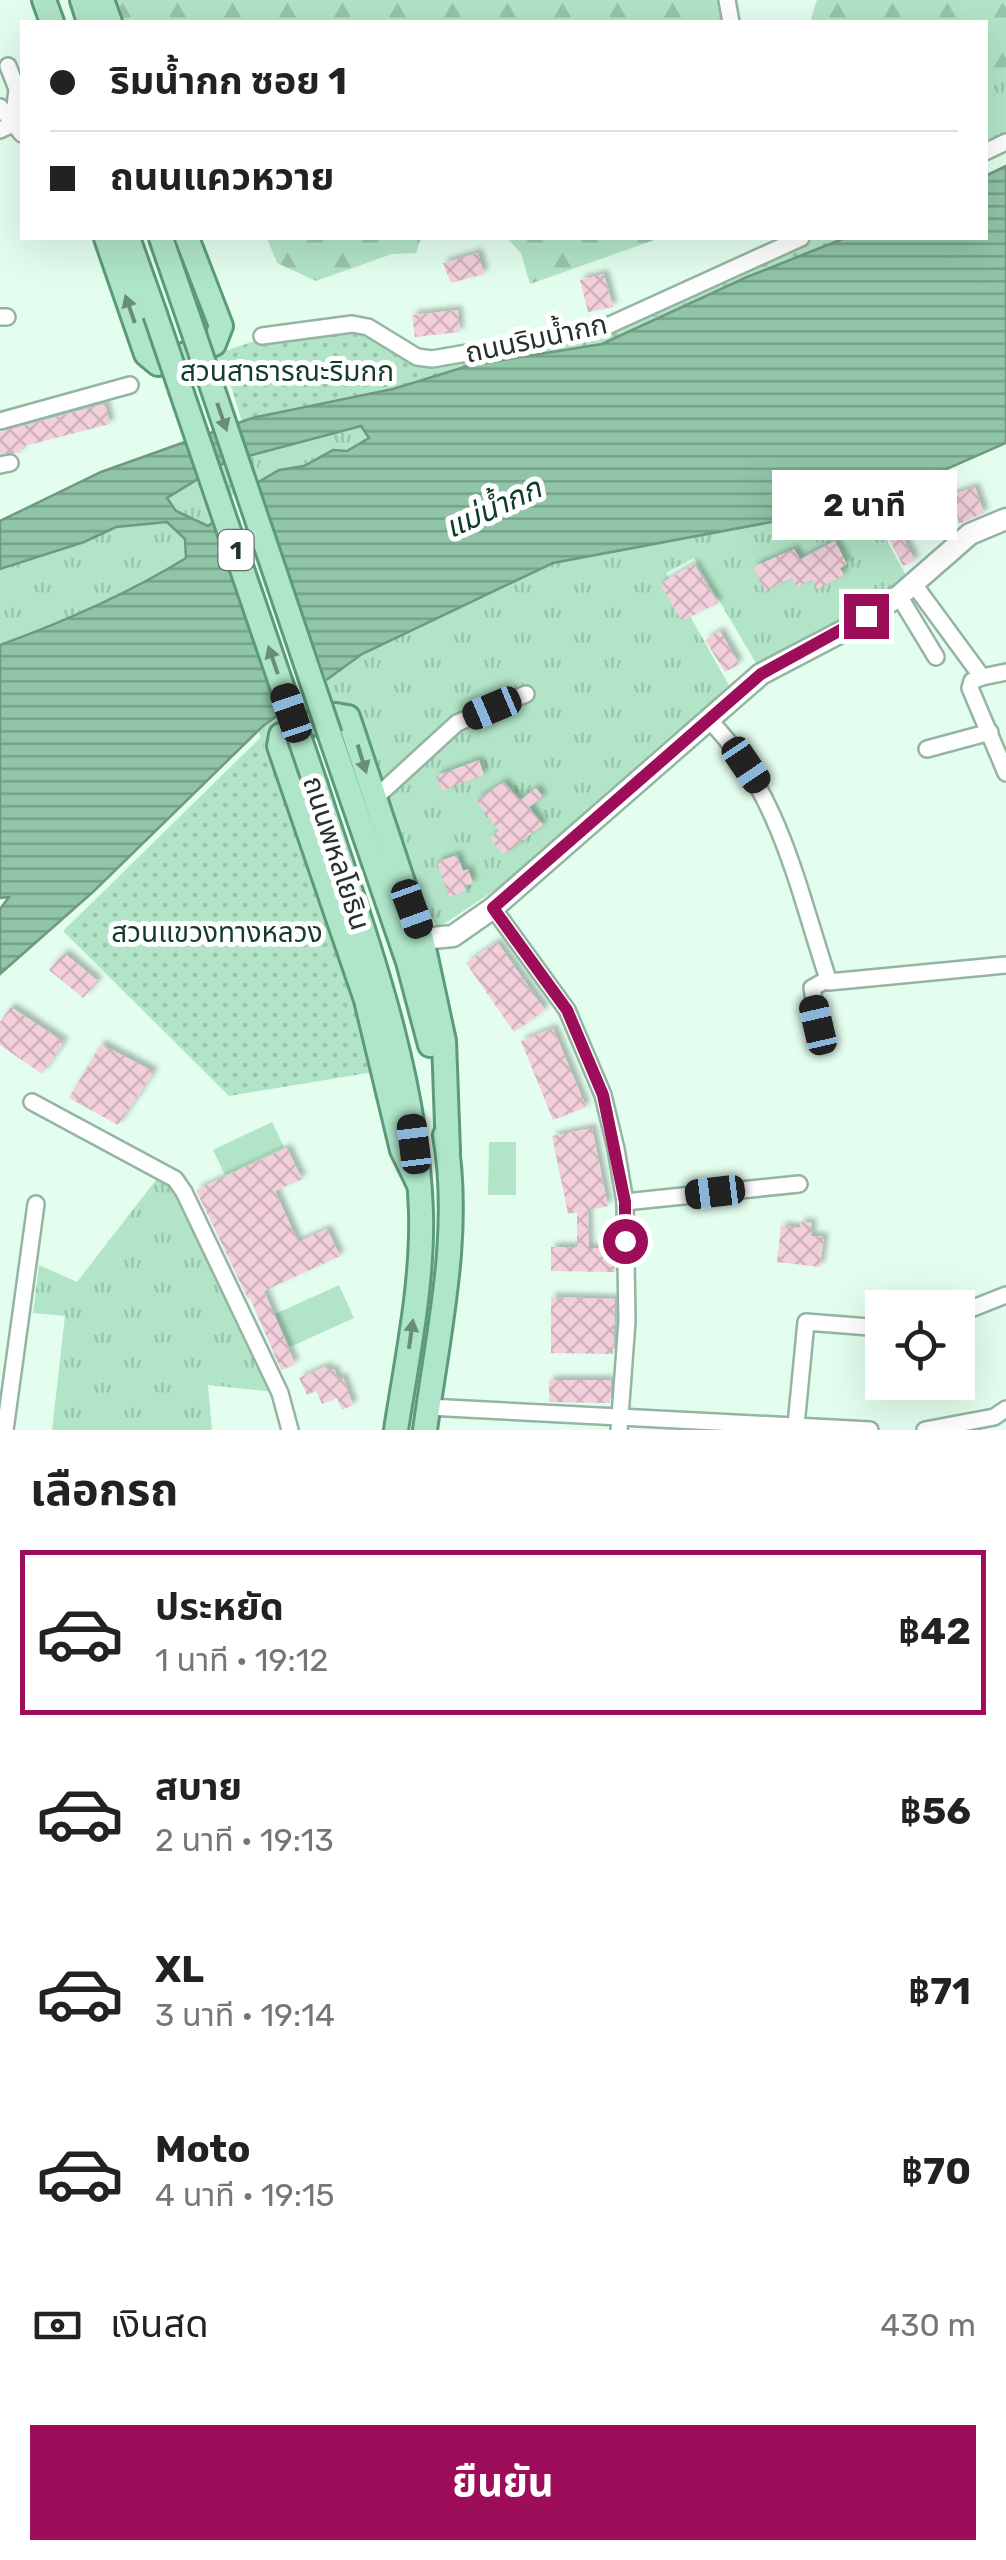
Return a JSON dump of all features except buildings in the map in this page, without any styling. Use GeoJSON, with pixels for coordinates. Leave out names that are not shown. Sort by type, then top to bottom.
{"type":"FeatureCollection","features":[{"type":"Feature","properties":{"kind":"main road"},"geometry":{"type":"LineString","coordinates":[[107,240],[146,354],[158,364],[214,344],[222,326],[188,240]]}},
{"type":"Feature","properties":{"kind":"main road","name":"ถนนพหลโยธิน"},"geometry":{"type":"LineString","coordinates":[[129,240],[316,786],[395,1035],[418,1182],[420,1249],[396,1430]]}},
{"type":"Feature","properties":{"kind":"main road","name":"ถนนพหลโยธิน"},"geometry":{"type":"LineString","coordinates":[[163,240],[408,962],[430,1043],[448,1151],[450,1228],[426,1419]]}},
{"type":"Feature","properties":{"kind":"main road"},"geometry":{"type":"LineString","coordinates":[[418,1182],[402,1150],[366,1000],[278,746],[281,735],[336,715],[348,717],[422,939],[444,1042],[448,1151]]}},
{"type":"Feature","properties":{"kind":"street"},"geometry":{"type":"LineString","coordinates":[[8,66],[17,89],[12,129]]}},
{"type":"Feature","properties":{"kind":"street"},"geometry":{"type":"LineString","coordinates":[[0,107],[12,129]]}},
{"type":"Feature","properties":{"kind":"street","name":"ถนนริมน้ำกก"},"geometry":{"type":"LineString","coordinates":[[262,336],[352,324],[368,327],[405,351],[432,359],[605,327],[794,240]]}},
{"type":"Feature","properties":{"kind":"street"},"geometry":{"type":"LineString","coordinates":[[0,421],[130,385]]}},
{"type":"Feature","properties":{"kind":"street"},"geometry":{"type":"LineString","coordinates":[[422,939],[453,936],[493,908],[761,674],[845,630],[906,590],[970,534],[1006,519]]}},
{"type":"Feature","properties":{"kind":"street"},"geometry":{"type":"LineString","coordinates":[[906,590],[936,657]]}},
{"type":"Feature","properties":{"kind":"street"},"geometry":{"type":"LineString","coordinates":[[906,590],[982,677]]}},
{"type":"Feature","properties":{"kind":"street"},"geometry":{"type":"LineString","coordinates":[[1006,672],[972,681],[970,688],[1006,773]]}},
{"type":"Feature","properties":{"kind":"street"},"geometry":{"type":"LineString","coordinates":[[374,799],[457,723],[526,694]]}},
{"type":"Feature","properties":{"kind":"street"},"geometry":{"type":"LineString","coordinates":[[709,720],[731,743],[761,788],[787,849],[832,982]]}},
{"type":"Feature","properties":{"kind":"street"},"geometry":{"type":"LineString","coordinates":[[927,749],[990,732]]}},
{"type":"Feature","properties":{"kind":"street"},"geometry":{"type":"LineString","coordinates":[[493,908],[567,1010],[603,1095],[625,1202],[627,1321],[620,1423]]}},
{"type":"Feature","properties":{"kind":"street"},"geometry":{"type":"LineString","coordinates":[[818,1025],[812,988],[832,982],[1005,965],[1006,983]]}},
{"type":"Feature","properties":{"kind":"street"},"geometry":{"type":"LineString","coordinates":[[32,1102],[175,1179],[280,1393],[290,1430]]}},
{"type":"Feature","properties":{"kind":"street"},"geometry":{"type":"LineString","coordinates":[[625,1202],[799,1184]]}},
{"type":"Feature","properties":{"kind":"street"},"geometry":{"type":"LineString","coordinates":[[4,1430],[5,1396],[36,1204]]}},
{"type":"Feature","properties":{"kind":"street"},"geometry":{"type":"LineString","coordinates":[[975,1307],[1006,1294]]}},
{"type":"Feature","properties":{"kind":"street"},"geometry":{"type":"LineString","coordinates":[[796,1426],[806,1322],[865,1327]]}},
{"type":"Feature","properties":{"kind":"street"},"geometry":{"type":"LineString","coordinates":[[925,1430],[994,1417],[1006,1409]]}},
{"type":"Feature","properties":{"kind":"street"},"geometry":{"type":"LineString","coordinates":[[426,1419],[508,1414],[620,1423],[870,1430]]}},
{"type":"Feature","properties":{"kind":"green space"},"geometry":{"type":"Polygon","coordinates":[[[115,0],[723,0],[727,20],[122,20],[115,0]]]}},
{"type":"Feature","properties":{"kind":"green space"},"geometry":{"type":"Polygon","coordinates":[[[817,0],[1006,0],[1006,71],[988,86],[988,20],[811,20],[817,0]]]}},
{"type":"Feature","properties":{"kind":"green space"},"geometry":{"type":"Polygon","coordinates":[[[1006,0],[1006,147],[988,155],[988,20],[828,20],[1006,0]]]}},
{"type":"Feature","properties":{"kind":"green space"},"geometry":{"type":"Polygon","coordinates":[[[268,240],[420,240],[416,253],[392,254],[316,281],[277,263],[268,240]]]}},
{"type":"Feature","properties":{"kind":"green space"},"geometry":{"type":"Polygon","coordinates":[[[509,240],[654,240],[530,284],[521,253],[509,240]]]}},
{"type":"Feature","properties":{"kind":"green space","name":"สวนสาธารณะริมกก"},"geometry":{"type":"Polygon","coordinates":[[[798,240],[840,240],[747,277],[602,344],[471,365],[393,389],[242,422],[216,354],[281,332],[352,324],[420,366],[604,334],[798,240]]]}},
{"type":"Feature","properties":{"kind":"green space"},"geometry":{"type":"Polygon","coordinates":[[[362,426],[369,437],[347,451],[333,450],[304,466],[279,470],[245,490],[208,526],[176,511],[167,497],[226,462],[362,426]]]}},
{"type":"Feature","properties":{"kind":"green space"},"geometry":{"type":"Polygon","coordinates":[[[867,504],[907,577],[856,616],[757,665],[694,558],[666,573],[731,689],[498,888],[438,928],[428,913],[355,711],[328,709],[303,715],[281,730],[266,752],[258,730],[362,654],[553,563],[867,504]]]}},
{"type":"Feature","properties":{"kind":"green space"},"geometry":{"type":"Polygon","coordinates":[[[167,522],[185,539],[186,558],[95,606],[0,645],[0,569],[84,542],[116,527],[167,522]]]}},
{"type":"Feature","properties":{"kind":"green space","name":"สวนแขวงทางหลวง"},"geometry":{"type":"Polygon","coordinates":[[[261,737],[358,1002],[374,1072],[229,1096],[63,931],[261,737]]]}},
{"type":"Feature","properties":{"kind":"green space"},"geometry":{"type":"Polygon","coordinates":[[[272,1122],[284,1147],[225,1175],[213,1150],[272,1122]]]}},
{"type":"Feature","properties":{"kind":"green space"},"geometry":{"type":"Polygon","coordinates":[[[489,1142],[516,1142],[516,1195],[488,1195],[489,1142]]]}},
{"type":"Feature","properties":{"kind":"green space"},"geometry":{"type":"Polygon","coordinates":[[[159,1176],[173,1185],[276,1392],[208,1385],[212,1430],[52,1430],[65,1316],[33,1313],[39,1265],[77,1282],[159,1176]]]}},
{"type":"Feature","properties":{"kind":"green space"},"geometry":{"type":"Polygon","coordinates":[[[339,1285],[354,1318],[290,1347],[275,1314],[339,1285]]]}},
{"type":"Feature","properties":{"kind":"water","name":"แม่น้ำกก"},"geometry":{"type":"Polygon","coordinates":[[[1006,166],[1006,443],[867,504],[553,563],[362,654],[263,726],[94,891],[0,974],[0,909],[9,897],[0,898],[0,645],[95,606],[186,558],[185,539],[167,522],[116,527],[84,542],[0,569],[0,521],[101,472],[252,418],[393,389],[471,365],[602,344],[747,277],[840,240],[988,240],[988,175],[1006,166]],[[361,426],[226,462],[167,498],[176,511],[208,526],[245,490],[279,470],[304,466],[333,450],[347,451],[369,438],[361,426]]]}},
{"type":"Feature","properties":{"kind":"pier"},"geometry":{"type":"Polygon","coordinates":[[[256,478],[328,685],[281,719],[211,517],[242,486],[256,478]]]}},
{"type":"Feature","properties":{"kind":"route"},"geometry":{"type":"LineString","coordinates":[[625,1241],[625,1202],[603,1095],[567,1010],[493,908],[761,674],[866,616]]}}]}
